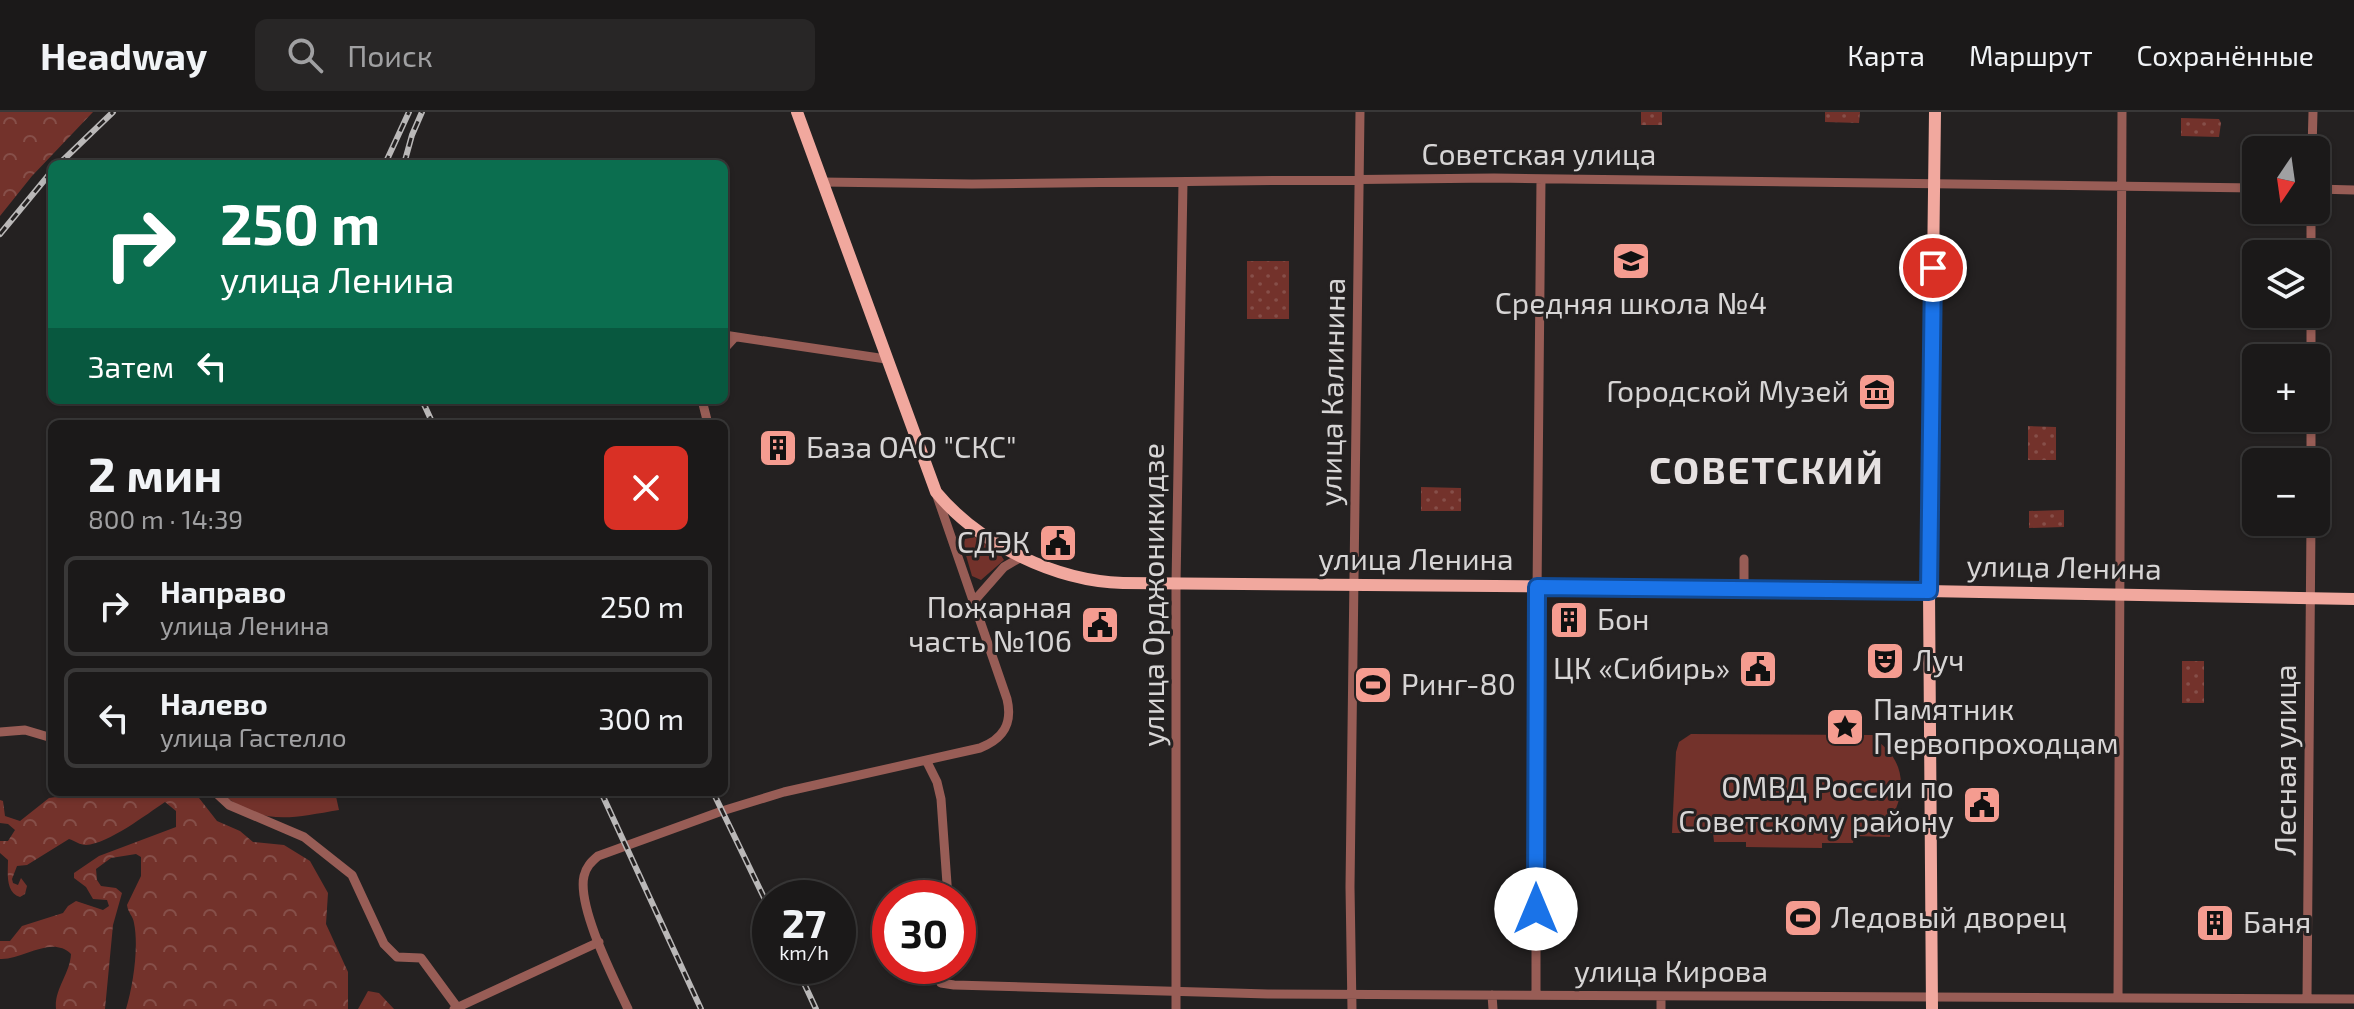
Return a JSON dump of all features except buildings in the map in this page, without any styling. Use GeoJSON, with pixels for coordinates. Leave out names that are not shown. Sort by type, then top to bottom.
{"type":"FeatureCollection","features":[{"type":"Feature","properties":{"kind":"main road"},"geometry":{"type":"LineString","coordinates":[[797,112],[936,492]]}},
{"type":"Feature","properties":{"kind":"main road"},"geometry":{"type":"LineString","coordinates":[[1932,1003],[1929,591],[1935,112]]}},
{"type":"Feature","properties":{"kind":"main road","name":"улица Ленина"},"geometry":{"type":"LineString","coordinates":[[936,492],[963,520],[1023,556],[1086,580],[1176,584],[1744,588],[2354,599]]}},
{"type":"Feature","properties":{"kind":"street","name":"улица Калинина"},"geometry":{"type":"LineString","coordinates":[[1352,1009],[1360,112]]}},
{"type":"Feature","properties":{"kind":"street"},"geometry":{"type":"LineString","coordinates":[[2118,998],[2122,112]]}},
{"type":"Feature","properties":{"kind":"street"},"geometry":{"type":"LineString","coordinates":[[2312,136],[2313,112]]}},
{"type":"Feature","properties":{"kind":"street","name":"Советская улица"},"geometry":{"type":"LineString","coordinates":[[822,182],[1541,179],[2242,188]]}},
{"type":"Feature","properties":{"kind":"street"},"geometry":{"type":"LineString","coordinates":[[1536,995],[1541,179]]}},
{"type":"Feature","properties":{"kind":"street","name":"улица Орджоникидзе"},"geometry":{"type":"LineString","coordinates":[[1176,1009],[1176,584],[1183,182]]}},
{"type":"Feature","properties":{"kind":"street"},"geometry":{"type":"LineString","coordinates":[[2330,189],[2354,190]]}},
{"type":"Feature","properties":{"kind":"street"},"geometry":{"type":"LineString","coordinates":[[728,336],[886,359]]}},
{"type":"Feature","properties":{"kind":"street"},"geometry":{"type":"LineString","coordinates":[[728,345],[735,337]]}},
{"type":"Feature","properties":{"kind":"street"},"geometry":{"type":"LineString","coordinates":[[628,1009],[585,906],[582,889],[585,872],[598,856],[784,792],[926,760],[992,743],[1000,738],[1008,724],[1007,699],[936,492]]}},
{"type":"Feature","properties":{"kind":"street","name":"Лесная улица"},"geometry":{"type":"LineString","coordinates":[[2307,999],[2311,536]]}},
{"type":"Feature","properties":{"kind":"street"},"geometry":{"type":"LineString","coordinates":[[975,600],[1004,567],[1023,556]]}},
{"type":"Feature","properties":{"kind":"street"},"geometry":{"type":"LineString","coordinates":[[1744,559],[1744,588]]}},
{"type":"Feature","properties":{"kind":"street"},"geometry":{"type":"LineString","coordinates":[[0,732],[25,730],[48,737]]}},
{"type":"Feature","properties":{"kind":"street"},"geometry":{"type":"LineString","coordinates":[[926,760],[941,799],[947,880]]}},
{"type":"Feature","properties":{"kind":"street"},"geometry":{"type":"LineString","coordinates":[[219,796],[229,805],[304,837],[352,875],[384,944],[397,957],[421,958],[455,1008],[599,942]]}},
{"type":"Feature","properties":{"kind":"street","name":"улица Кирова"},"geometry":{"type":"LineString","coordinates":[[967,984],[1176,992],[1661,996],[1932,1003],[2118,998],[2354,999]]}},
{"type":"Feature","properties":{"kind":"street"},"geometry":{"type":"LineString","coordinates":[[1492,995],[1493,1009]]}},
{"type":"Feature","properties":{"kind":"street"},"geometry":{"type":"LineString","coordinates":[[1661,996],[1661,1009]]}},
{"type":"Feature","properties":{"kind":"green space"},"geometry":{"type":"Polygon","coordinates":[[[0,112],[93,112],[32,176],[0,216],[0,112]]]}},
{"type":"Feature","properties":{"kind":"green space"},"geometry":{"type":"Polygon","coordinates":[[[1641,112],[1662,112],[1662,125],[1641,125],[1641,112]]]}},
{"type":"Feature","properties":{"kind":"green space"},"geometry":{"type":"Polygon","coordinates":[[[1825,112],[1860,112],[1859,123],[1825,122],[1825,112]]]}},
{"type":"Feature","properties":{"kind":"green space"},"geometry":{"type":"Polygon","coordinates":[[[2181,118],[2219,119],[2219,137],[2181,136],[2181,118]]]}},
{"type":"Feature","properties":{"kind":"green space"},"geometry":{"type":"Polygon","coordinates":[[[1247,261],[1289,261],[1289,319],[1247,319],[1247,261]]]}},
{"type":"Feature","properties":{"kind":"green space"},"geometry":{"type":"Polygon","coordinates":[[[2028,426],[2056,427],[2056,460],[2028,460],[2028,426]]]}},
{"type":"Feature","properties":{"kind":"green space"},"geometry":{"type":"Polygon","coordinates":[[[1421,487],[1461,488],[1461,511],[1421,511],[1421,487]]]}},
{"type":"Feature","properties":{"kind":"green space"},"geometry":{"type":"Polygon","coordinates":[[[2064,510],[2064,527],[2029,528],[2029,511],[2064,510]]]}},
{"type":"Feature","properties":{"kind":"green space"},"geometry":{"type":"Polygon","coordinates":[[[975,537],[998,551],[1004,560],[981,580],[972,576],[963,545],[965,539],[975,537]]]}},
{"type":"Feature","properties":{"kind":"green space"},"geometry":{"type":"Polygon","coordinates":[[[2182,661],[2204,661],[2204,703],[2182,703],[2182,661]]]}},
{"type":"Feature","properties":{"kind":"green space"},"geometry":{"type":"Polygon","coordinates":[[[1691,734],[1873,735],[1891,754],[1900,772],[1898,804],[1890,816],[1890,837],[1854,836],[1853,843],[1822,843],[1822,848],[1746,847],[1746,842],[1714,842],[1713,833],[1672,833],[1676,752],[1679,742],[1691,734]]]}},
{"type":"Feature","properties":{"kind":"green space"},"geometry":{"type":"Polygon","coordinates":[[[193,796],[199,798],[217,821],[240,831],[253,842],[284,845],[310,861],[328,893],[326,924],[348,972],[348,1009],[126,1009],[136,955],[133,921],[127,905],[141,876],[141,857],[136,854],[111,858],[96,869],[101,886],[116,888],[122,893],[113,925],[105,1009],[56,1009],[57,995],[71,954],[63,949],[46,947],[0,959],[0,941],[10,941],[22,926],[63,913],[76,901],[103,910],[109,906],[107,900],[93,899],[86,887],[74,878],[74,873],[99,856],[176,827],[176,811],[165,802],[105,840],[86,845],[69,839],[27,865],[17,866],[13,883],[18,885],[21,878],[27,886],[25,894],[20,897],[10,887],[8,860],[0,853],[0,841],[8,841],[15,830],[8,824],[0,823],[0,800],[3,801],[5,816],[20,821],[49,798],[193,796]]]}},
{"type":"Feature","properties":{"kind":"green space"},"geometry":{"type":"Polygon","coordinates":[[[225,796],[336,796],[339,810],[277,817],[249,811],[225,796]]]}},
{"type":"Feature","properties":{"kind":"green space"},"geometry":{"type":"Polygon","coordinates":[[[368,991],[379,993],[394,1009],[358,1009],[368,991]]]}},
{"type":"Feature","properties":{"kind":"railway"},"geometry":{"type":"LineString","coordinates":[[63,160],[113,112]]}},
{"type":"Feature","properties":{"kind":"railway"},"geometry":{"type":"LineString","coordinates":[[387,160],[409,112]]}},
{"type":"Feature","properties":{"kind":"railway"},"geometry":{"type":"LineString","coordinates":[[405,160],[422,112]]}},
{"type":"Feature","properties":{"kind":"railway"},"geometry":{"type":"LineString","coordinates":[[0,234],[48,176]]}},
{"type":"Feature","properties":{"kind":"railway"},"geometry":{"type":"LineString","coordinates":[[424,404],[431,420]]}},
{"type":"Feature","properties":{"kind":"railway"},"geometry":{"type":"LineString","coordinates":[[603,796],[701,1009]]}},
{"type":"Feature","properties":{"kind":"railway"},"geometry":{"type":"LineString","coordinates":[[715,796],[756,880]]}},
{"type":"Feature","properties":{"kind":"railway"},"geometry":{"type":"LineString","coordinates":[[804,984],[816,1009]]}},
{"type":"Feature","properties":{"kind":"place","name":"Средняя школа №4"},"geometry":{"type":"Point","coordinates":[1631,261]}},
{"type":"Feature","properties":{"kind":"place","name":"Городской Музей"},"geometry":{"type":"Point","coordinates":[1877,392]}},
{"type":"Feature","properties":{"kind":"place","name":"База ОАО \"СКС\""},"geometry":{"type":"Point","coordinates":[778,448]}},
{"type":"Feature","properties":{"kind":"place","name":"СДЭК"},"geometry":{"type":"Point","coordinates":[1058,543]}},
{"type":"Feature","properties":{"kind":"place","name":"Бон"},"geometry":{"type":"Point","coordinates":[1569,620]}},
{"type":"Feature","properties":{"kind":"place","name":"Пожарная часть №106"},"geometry":{"type":"Point","coordinates":[1100,625]}},
{"type":"Feature","properties":{"kind":"place","name":"Луч"},"geometry":{"type":"Point","coordinates":[1885,661]}},
{"type":"Feature","properties":{"kind":"place","name":"ЦК «Сибирь»"},"geometry":{"type":"Point","coordinates":[1758,669]}},
{"type":"Feature","properties":{"kind":"place","name":"Ринг-80"},"geometry":{"type":"Point","coordinates":[1373,685]}},
{"type":"Feature","properties":{"kind":"place","name":"Памятник Первопроходцам"},"geometry":{"type":"Point","coordinates":[1845,727]}},
{"type":"Feature","properties":{"kind":"place","name":"ОМВД России по Советскому району"},"geometry":{"type":"Point","coordinates":[1982,805]}},
{"type":"Feature","properties":{"kind":"place","name":"Ледовый дворец"},"geometry":{"type":"Point","coordinates":[1803,918]}},
{"type":"Feature","properties":{"kind":"place","name":"Баня"},"geometry":{"type":"Point","coordinates":[2215,923]}},
{"type":"Feature","properties":{"kind":"district","name":"СОВЕТСКИЙ"},"geometry":{"type":"Point","coordinates":[1767,471]}},
{"type":"Feature","properties":{"kind":"route"},"geometry":{"type":"LineString","coordinates":[[1536,909],[1537,587],[1929,591],[1933,268]]}}]}
